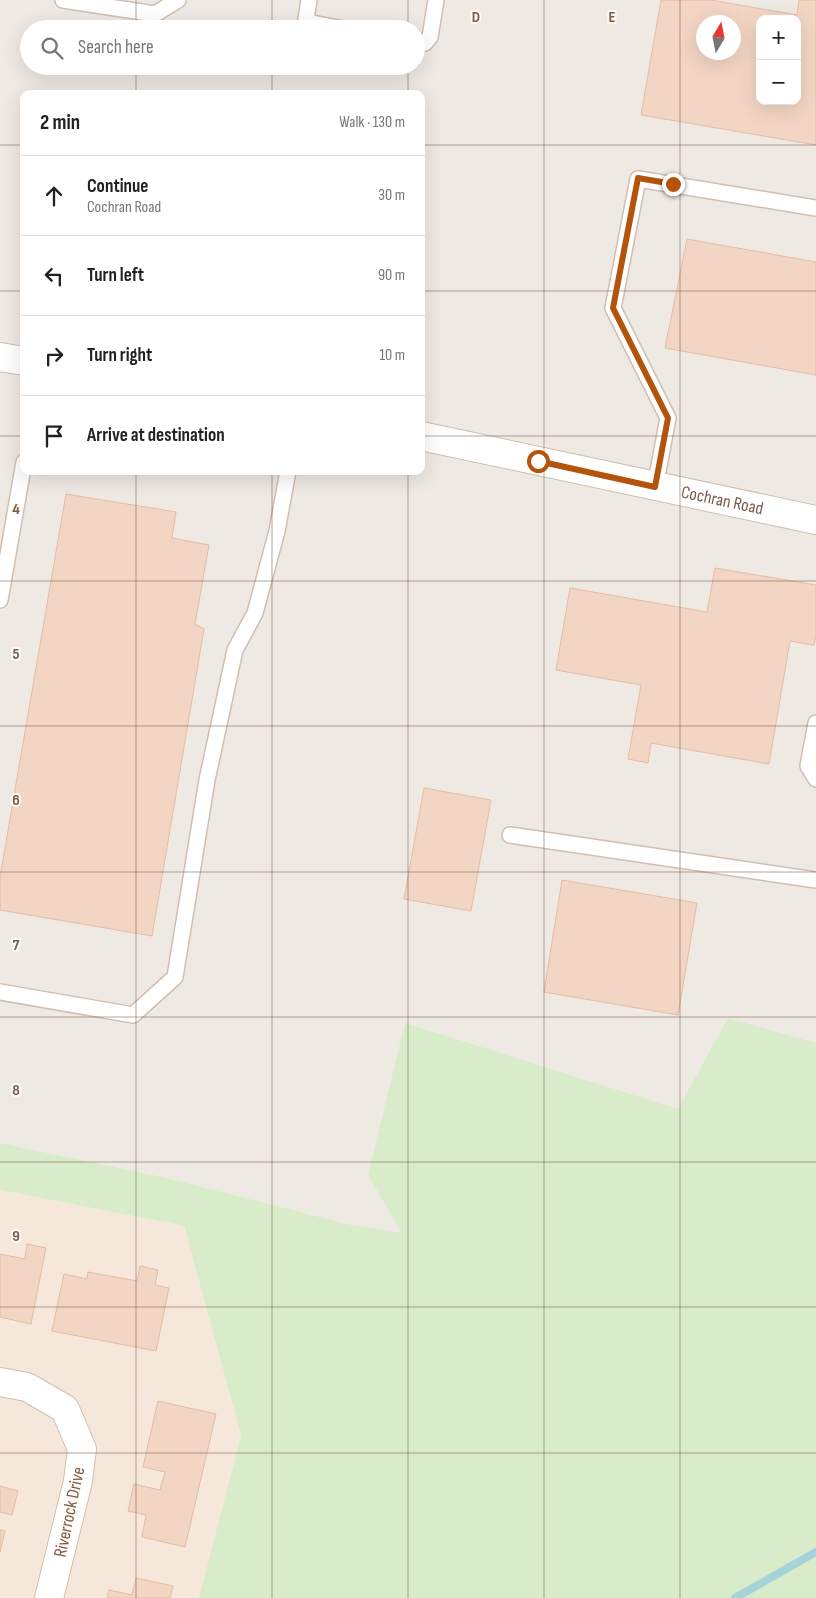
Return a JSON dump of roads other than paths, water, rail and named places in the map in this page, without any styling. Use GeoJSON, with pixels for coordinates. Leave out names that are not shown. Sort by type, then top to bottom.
{"type":"FeatureCollection","features":[{"type":"Feature","properties":{"kind":"street"},"geometry":{"type":"LineString","coordinates":[[0,357],[20,360]]}},
{"type":"Feature","properties":{"kind":"street","name":"Cochran Road"},"geometry":{"type":"LineString","coordinates":[[425,437],[816,520]]}},
{"type":"Feature","properties":{"kind":"street","name":"Riverrock Drive"},"geometry":{"type":"LineString","coordinates":[[0,1382],[27,1387],[65,1409],[82,1449],[78,1481],[49,1598]]}},
{"type":"Feature","properties":{"kind":"lane"},"geometry":{"type":"LineString","coordinates":[[62,0],[155,14],[178,0]]}},
{"type":"Feature","properties":{"kind":"lane"},"geometry":{"type":"LineString","coordinates":[[308,20],[306,19],[309,0]]}},
{"type":"Feature","properties":{"kind":"lane"},"geometry":{"type":"LineString","coordinates":[[425,43],[430,38],[436,0]]}},
{"type":"Feature","properties":{"kind":"lane"},"geometry":{"type":"LineString","coordinates":[[655,487],[668,418],[613,308],[638,178],[816,208]]}},
{"type":"Feature","properties":{"kind":"lane"},"geometry":{"type":"LineString","coordinates":[[0,600],[22,475]]}},
{"type":"Feature","properties":{"kind":"lane"},"geometry":{"type":"LineString","coordinates":[[0,992],[133,1015],[175,977],[207,780],[236,650],[255,613],[277,531],[287,475]]}},
{"type":"Feature","properties":{"kind":"lane"},"geometry":{"type":"LineString","coordinates":[[816,724],[808,766],[816,779]]}},
{"type":"Feature","properties":{"kind":"lane"},"geometry":{"type":"LineString","coordinates":[[510,835],[816,880]]}},
{"type":"Feature","properties":{"kind":"waterway"},"geometry":{"type":"LineString","coordinates":[[735,1598],[816,1552]]}}]}
